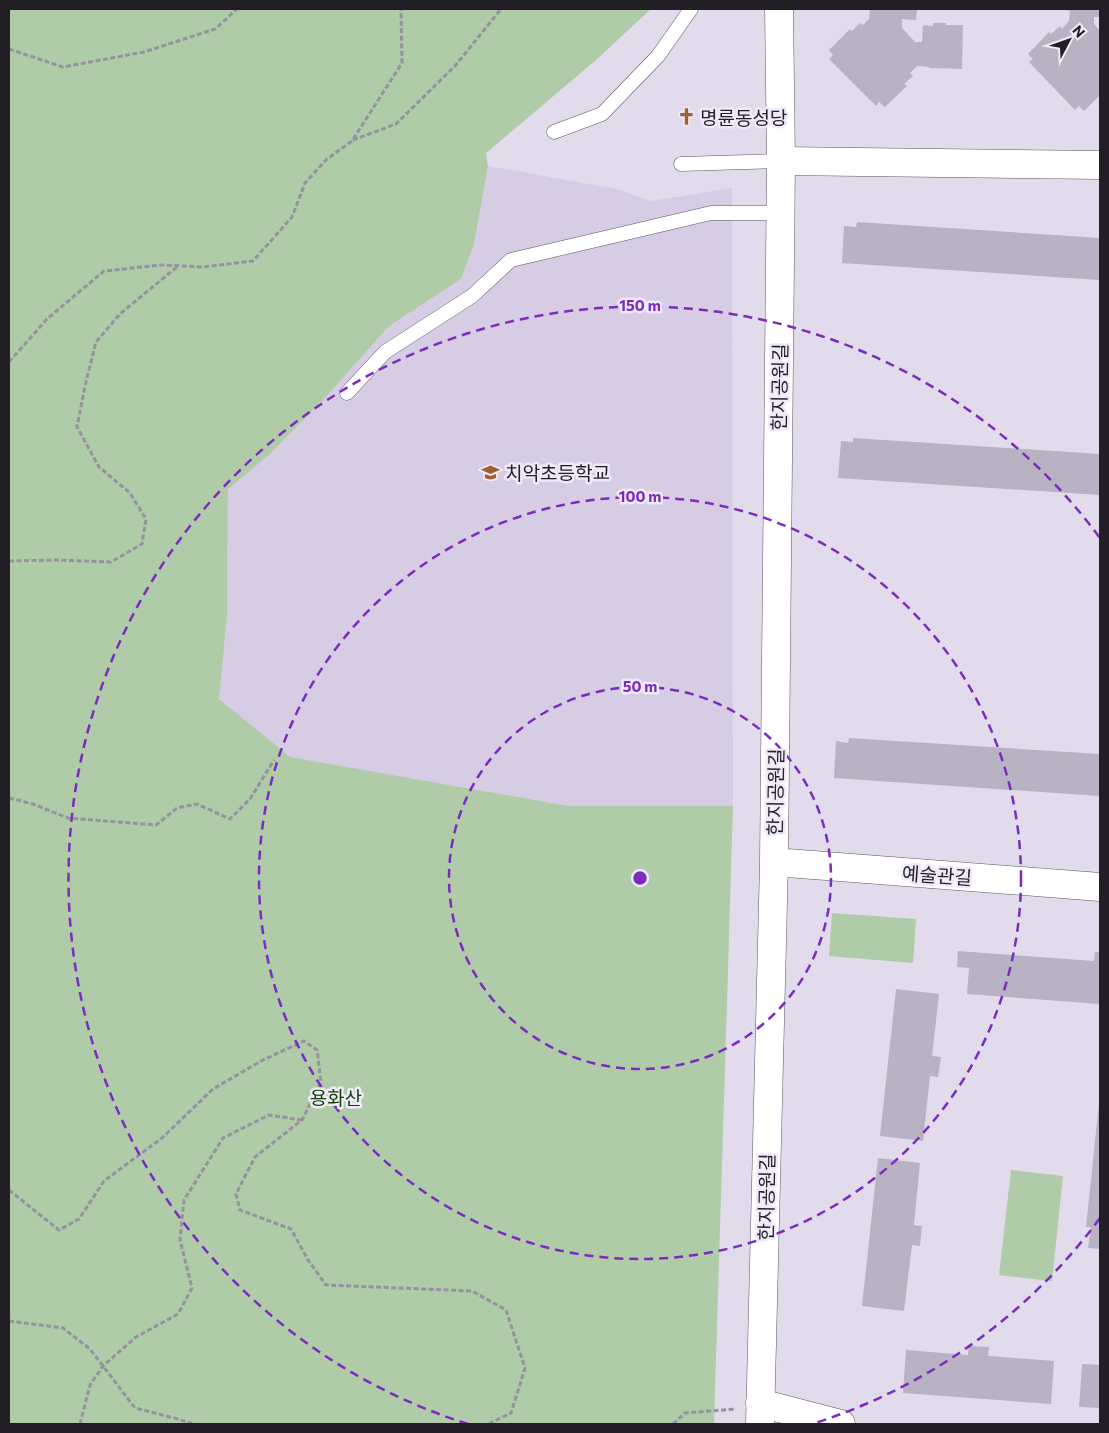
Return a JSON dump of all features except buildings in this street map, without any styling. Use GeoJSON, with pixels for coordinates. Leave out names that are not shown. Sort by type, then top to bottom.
{"type":"FeatureCollection","features":[{"type":"Feature","properties":{"kind":"street","name":"한지공원길"},"geometry":{"type":"LineString","coordinates":[[753,1412],[774,862],[781,160],[779,9]]}},
{"type":"Feature","properties":{"kind":"street"},"geometry":{"type":"LineString","coordinates":[[781,160],[1100,165]]}},
{"type":"Feature","properties":{"kind":"street","name":"예술관길"},"geometry":{"type":"LineString","coordinates":[[774,862],[1100,887]]}},
{"type":"Feature","properties":{"kind":"street"},"geometry":{"type":"LineString","coordinates":[[753,1412],[841,1424]]}},
{"type":"Feature","properties":{"kind":"lane"},"geometry":{"type":"LineString","coordinates":[[554,132],[602,114],[658,56],[691,9]]}},
{"type":"Feature","properties":{"kind":"lane"},"geometry":{"type":"LineString","coordinates":[[680,164],[781,160]]}},
{"type":"Feature","properties":{"kind":"lane"},"geometry":{"type":"LineString","coordinates":[[347,393],[385,352],[472,296],[511,260],[711,213],[780,213]]}},
{"type":"Feature","properties":{"kind":"path"},"geometry":{"type":"LineString","coordinates":[[9,49],[63,67],[144,52],[215,29],[237,9]]}},
{"type":"Feature","properties":{"kind":"path"},"geometry":{"type":"LineString","coordinates":[[352,141],[402,63],[401,9]]}},
{"type":"Feature","properties":{"kind":"path"},"geometry":{"type":"LineString","coordinates":[[9,362],[48,319],[104,271],[162,265],[203,267],[253,261],[292,217],[305,183],[327,159],[352,141],[396,124],[455,66],[501,9]]}},
{"type":"Feature","properties":{"kind":"path"},"geometry":{"type":"LineString","coordinates":[[9,561],[110,562],[142,544],[146,519],[130,493],[99,467],[77,427],[96,342],[120,314],[178,266]]}},
{"type":"Feature","properties":{"kind":"path"},"geometry":{"type":"LineString","coordinates":[[9,798],[33,804],[68,818],[156,825],[177,808],[197,804],[230,818],[250,799],[274,760]]}},
{"type":"Feature","properties":{"kind":"path"},"geometry":{"type":"LineString","coordinates":[[9,1190],[59,1230],[79,1219],[104,1181],[162,1138],[213,1089],[262,1060],[304,1041],[317,1050],[321,1082],[302,1120],[255,1157],[236,1194],[240,1210],[291,1229],[308,1260],[326,1285],[472,1291],[506,1310],[524,1368],[511,1413],[488,1424]]}},
{"type":"Feature","properties":{"kind":"path"},"geometry":{"type":"LineString","coordinates":[[80,1424],[90,1385],[103,1366],[136,1337],[178,1314],[192,1288],[180,1240],[184,1200],[223,1138],[269,1115],[302,1120]]}},
{"type":"Feature","properties":{"kind":"path"},"geometry":{"type":"LineString","coordinates":[[9,1321],[63,1328],[90,1349],[135,1408],[178,1418],[192,1424]]}},
{"type":"Feature","properties":{"kind":"path"},"geometry":{"type":"LineString","coordinates":[[673,1424],[685,1413],[753,1412]]}},
{"type":"Feature","properties":{"kind":"shaded area","name":"치악초등학교"},"geometry":{"type":"Polygon","coordinates":[[[488,166],[617,189],[651,201],[732,188],[733,806],[569,806],[289,757],[219,699],[227,616],[228,489],[269,455],[326,397],[389,326],[461,279],[474,244],[488,166]]]}},
{"type":"Feature","properties":{"kind":"green space","name":"용화산"},"geometry":{"type":"Polygon","coordinates":[[[9,9],[651,9],[596,60],[486,153],[488,166],[474,244],[461,279],[389,326],[326,397],[269,455],[228,489],[227,616],[219,699],[290,757],[569,806],[733,806],[714,1424],[9,1424],[9,9]]]}},
{"type":"Feature","properties":{"kind":"green space"},"geometry":{"type":"Polygon","coordinates":[[[832,913],[916,919],[913,963],[829,956],[832,913]]]}},
{"type":"Feature","properties":{"kind":"green space"},"geometry":{"type":"Polygon","coordinates":[[[1011,1170],[1063,1176],[1052,1281],[999,1275],[1011,1170]]]}},
{"type":"Feature","properties":{"kind":"place","name":"명륜동성당"},"geometry":{"type":"Point","coordinates":[686,117]}},
{"type":"Feature","properties":{"kind":"place","name":"치악초등학교"},"geometry":{"type":"Point","coordinates":[491,472]}}]}
